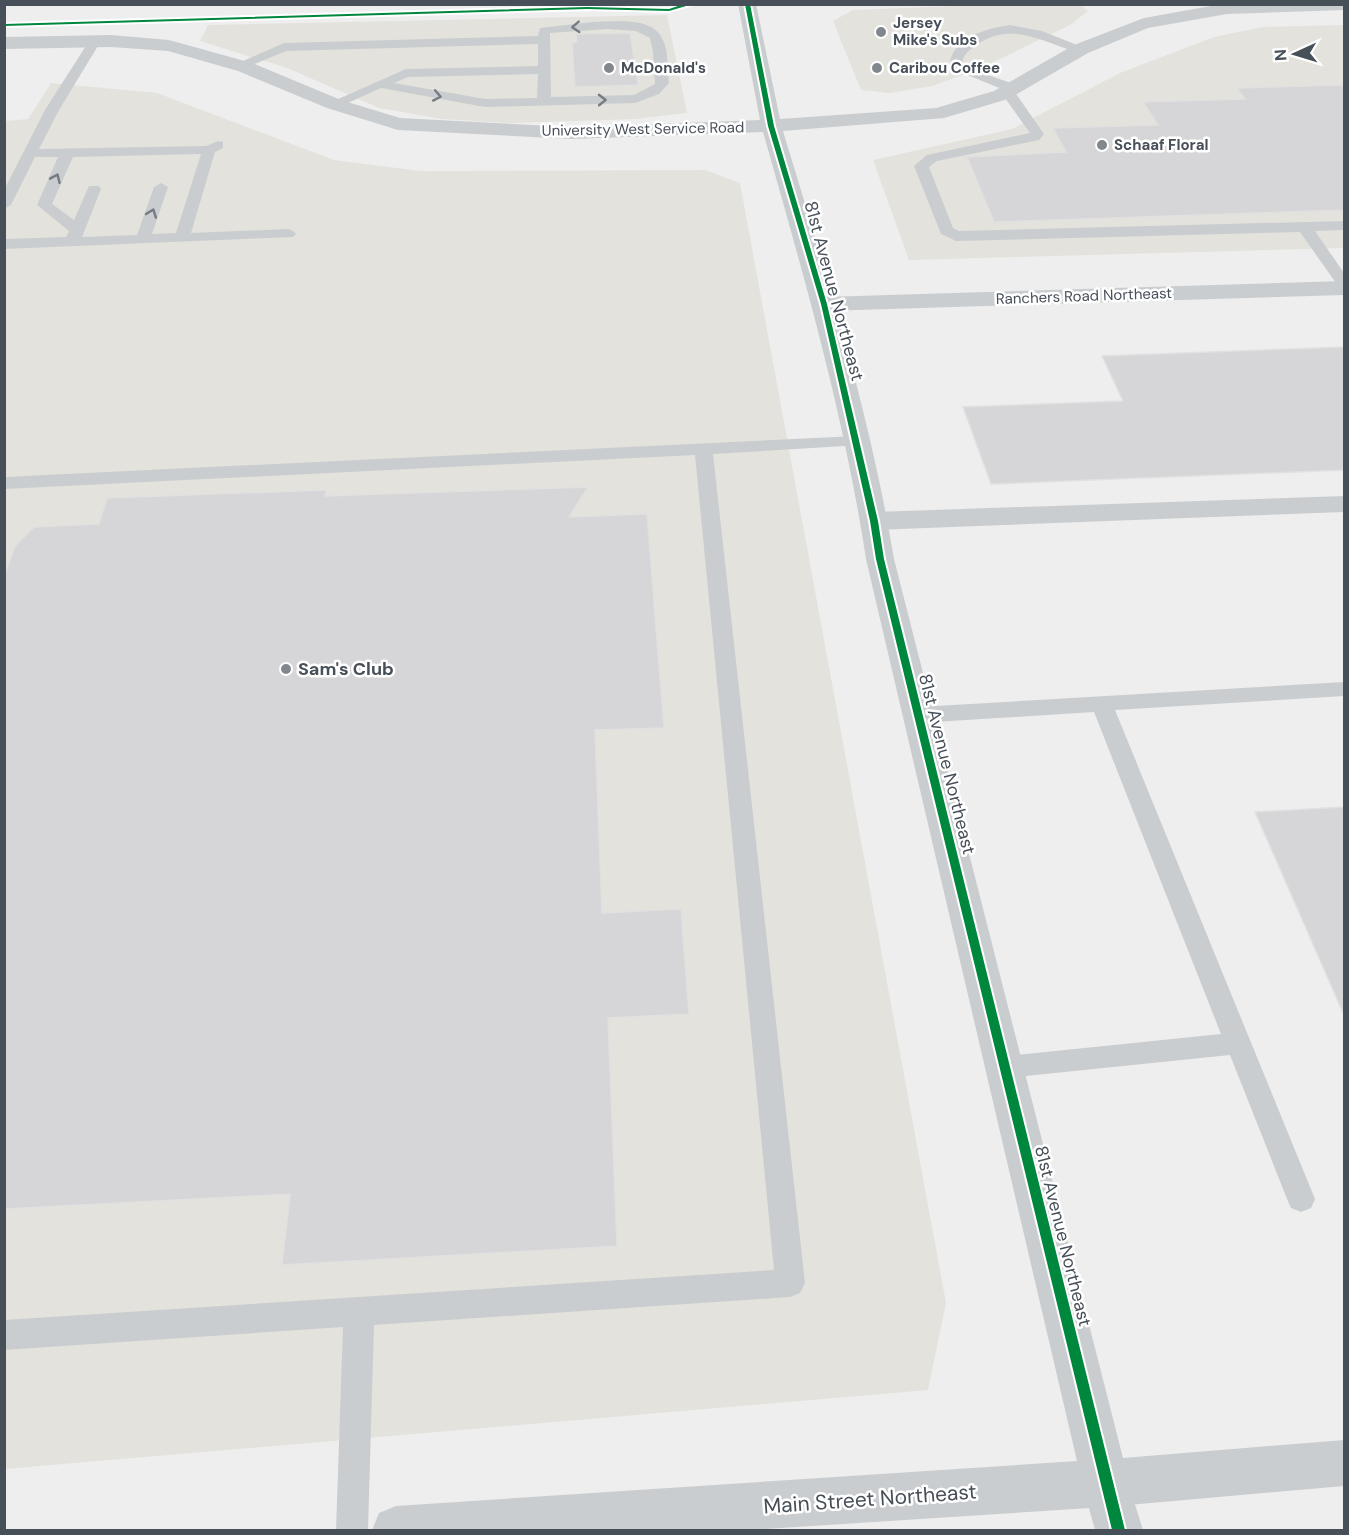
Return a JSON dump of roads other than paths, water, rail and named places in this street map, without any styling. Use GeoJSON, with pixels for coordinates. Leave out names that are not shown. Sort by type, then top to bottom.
{"type":"FeatureCollection","features":[{"type":"Feature","properties":{"kind":"street","name":"81st Avenue Northeast"},"geometry":{"type":"LineString","coordinates":[[747,4],[771,126],[824,304],[874,521],[880,559],[1119,1530]]}},
{"type":"Feature","properties":{"kind":"street","name":"University West Service Road"},"geometry":{"type":"LineString","coordinates":[[4,43],[95,41],[169,46],[240,65],[334,104],[398,124],[474,130],[572,133],[771,126],[937,114],[1009,90],[1082,48],[1143,23],[1184,15],[1245,8],[1344,5]]}},
{"type":"Feature","properties":{"kind":"street","name":"Ranchers Road Northeast"},"geometry":{"type":"LineString","coordinates":[[824,304],[1344,286]]}},
{"type":"Feature","properties":{"kind":"street"},"geometry":{"type":"LineString","coordinates":[[874,521],[1344,504]]}},
{"type":"Feature","properties":{"kind":"street","name":"Main Street Northeast"},"geometry":{"type":"LineString","coordinates":[[396,1530],[1106,1483],[1344,1463]]}},
{"type":"Feature","properties":{"kind":"lane"},"geometry":{"type":"LineString","coordinates":[[379,84],[485,103],[635,99],[648,95],[659,88],[662,82],[656,38],[650,31],[623,25],[555,28],[544,32],[544,101]]}},
{"type":"Feature","properties":{"kind":"lane"},"geometry":{"type":"LineString","coordinates":[[1082,48],[1010,27],[998,28],[980,36],[959,52],[955,62],[956,68],[1009,90],[1037,134],[1034,137],[932,158],[921,166],[946,231],[956,236],[1344,226]]}},
{"type":"Feature","properties":{"kind":"lane"},"geometry":{"type":"LineString","coordinates":[[240,65],[284,46],[544,40]]}},
{"type":"Feature","properties":{"kind":"lane"},"geometry":{"type":"LineString","coordinates":[[4,205],[52,110],[95,41]]}},
{"type":"Feature","properties":{"kind":"lane"},"geometry":{"type":"LineString","coordinates":[[334,104],[406,73],[543,70]]}},
{"type":"Feature","properties":{"kind":"lane"},"geometry":{"type":"LineString","coordinates":[[31,153],[67,153],[107,158],[172,156],[214,147],[182,238]]}},
{"type":"Feature","properties":{"kind":"lane"},"geometry":{"type":"LineString","coordinates":[[67,153],[44,205],[74,236]]}},
{"type":"Feature","properties":{"kind":"lane"},"geometry":{"type":"LineString","coordinates":[[142,239],[161,187]]}},
{"type":"Feature","properties":{"kind":"lane"},"geometry":{"type":"LineString","coordinates":[[74,236],[94,189]]}},
{"type":"Feature","properties":{"kind":"lane"},"geometry":{"type":"LineString","coordinates":[[1304,227],[1344,286]]}},
{"type":"Feature","properties":{"kind":"lane"},"geometry":{"type":"LineString","coordinates":[[4,244],[74,236],[142,239],[288,234]]}},
{"type":"Feature","properties":{"kind":"lane"},"geometry":{"type":"LineString","coordinates":[[4,483],[856,441]]}},
{"type":"Feature","properties":{"kind":"lane"},"geometry":{"type":"LineString","coordinates":[[4,1335],[790,1283],[703,449]]}},
{"type":"Feature","properties":{"kind":"lane"},"geometry":{"type":"LineString","coordinates":[[918,715],[1101,702],[1344,689]]}},
{"type":"Feature","properties":{"kind":"lane"},"geometry":{"type":"LineString","coordinates":[[1101,702],[1301,1199]]}},
{"type":"Feature","properties":{"kind":"lane"},"geometry":{"type":"LineString","coordinates":[[1005,1067],[1238,1043]]}},
{"type":"Feature","properties":{"kind":"lane"},"geometry":{"type":"LineString","coordinates":[[352,1530],[358,1311]]}},
{"type":"Feature","properties":{"kind":"place","name":"Jersey Mike's Subs"},"geometry":{"type":"Point","coordinates":[881,32]}},
{"type":"Feature","properties":{"kind":"place","name":"McDonald's"},"geometry":{"type":"Point","coordinates":[609,68]}},
{"type":"Feature","properties":{"kind":"place","name":"Caribou Coffee"},"geometry":{"type":"Point","coordinates":[877,68]}},
{"type":"Feature","properties":{"kind":"place","name":"Schaaf Floral"},"geometry":{"type":"Point","coordinates":[1102,145]}},
{"type":"Feature","properties":{"kind":"place","name":"Sam's Club"},"geometry":{"type":"Point","coordinates":[286,669]}}]}
